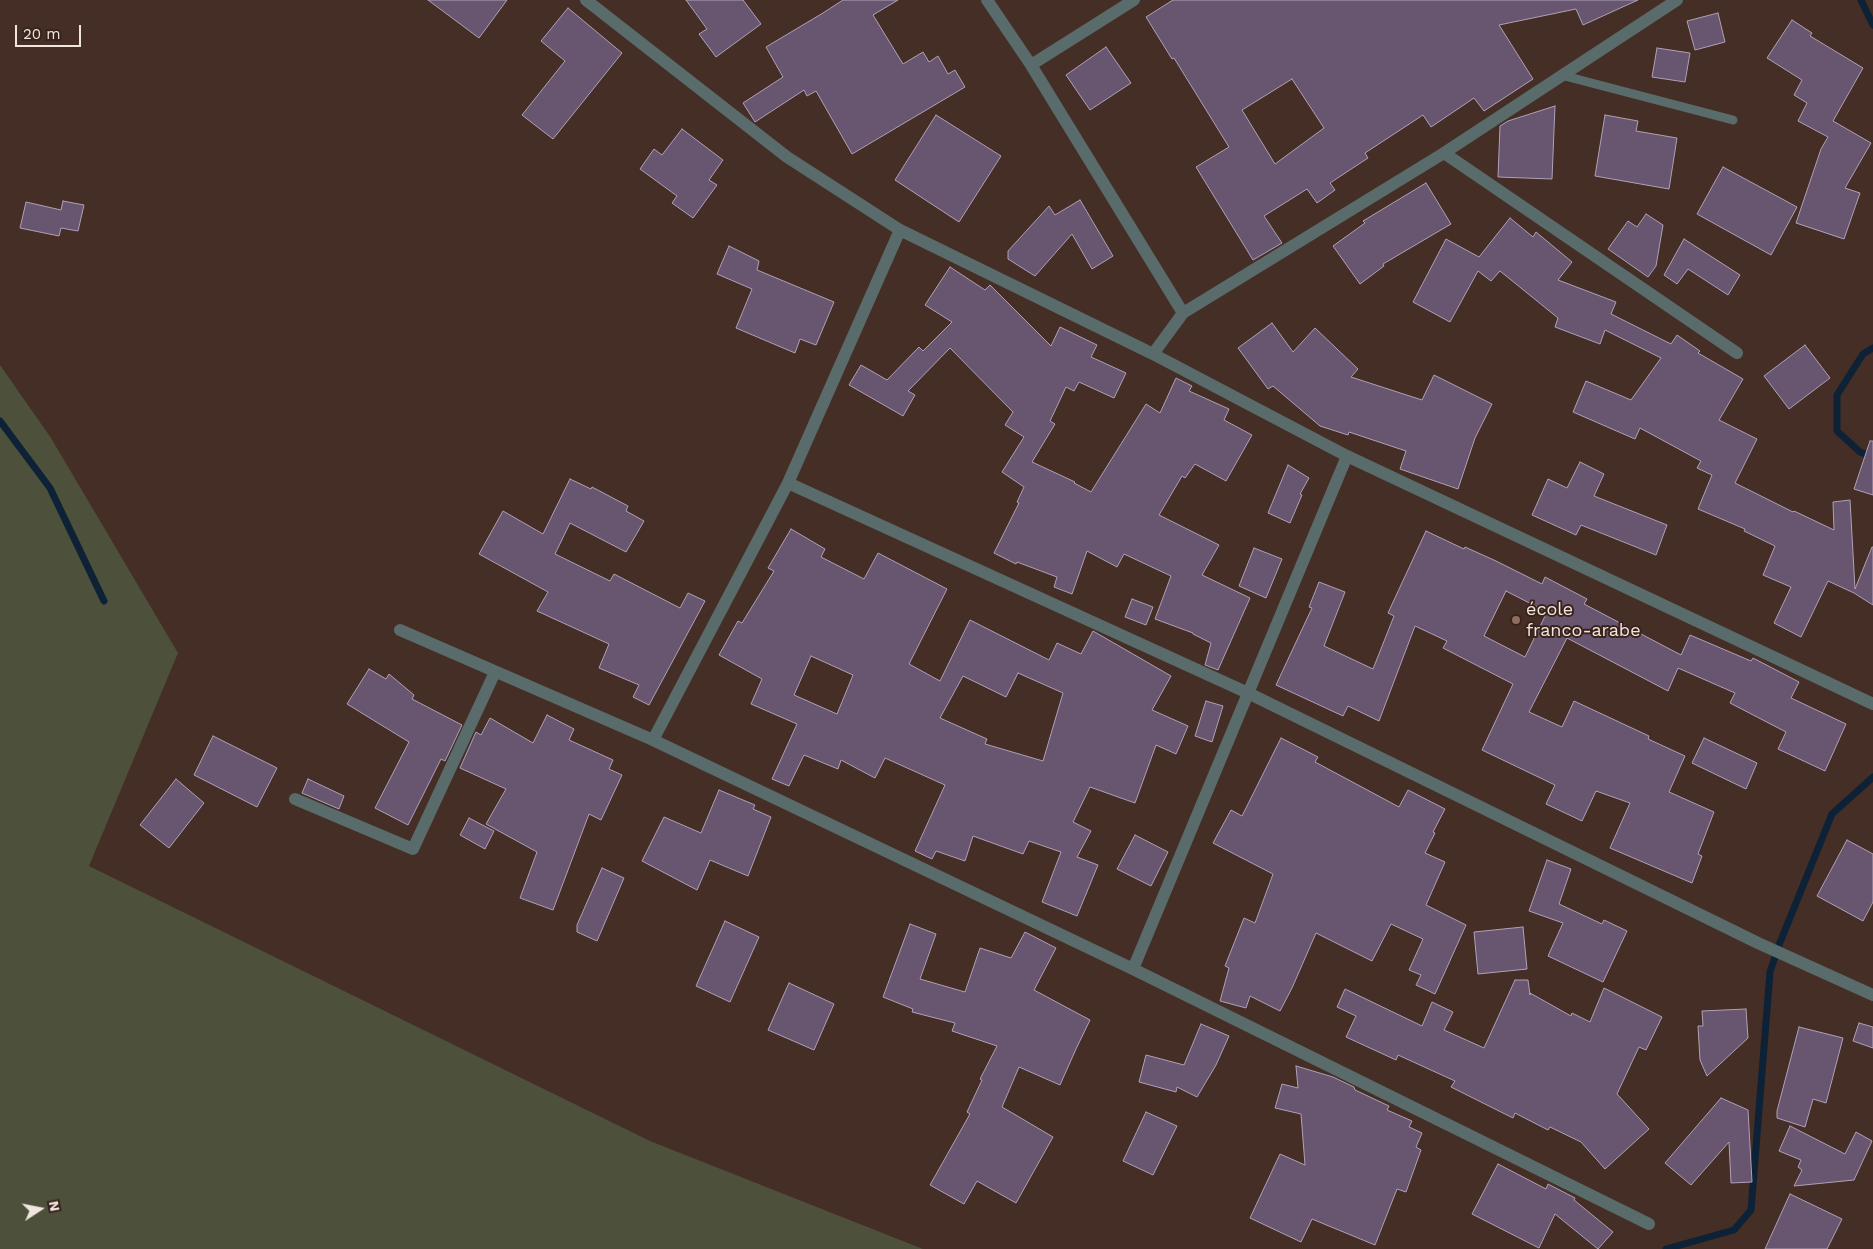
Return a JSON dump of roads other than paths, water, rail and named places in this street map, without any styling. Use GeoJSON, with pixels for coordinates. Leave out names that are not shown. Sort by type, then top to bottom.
{"type":"FeatureCollection","features":[{"type":"Feature","properties":{"kind":"street"},"geometry":{"type":"LineString","coordinates":[[586,0],[787,157],[900,230],[1154,354],[1347,456],[1873,704]]}},
{"type":"Feature","properties":{"kind":"street"},"geometry":{"type":"LineString","coordinates":[[987,0],[1031,65],[1183,313]]}},
{"type":"Feature","properties":{"kind":"street"},"geometry":{"type":"LineString","coordinates":[[1031,65],[1134,0]]}},
{"type":"Feature","properties":{"kind":"street"},"geometry":{"type":"LineString","coordinates":[[1154,354],[1183,313],[1444,154],[1677,0]]}},
{"type":"Feature","properties":{"kind":"street"},"geometry":{"type":"LineString","coordinates":[[1444,154],[1737,354]]}},
{"type":"Feature","properties":{"kind":"street"},"geometry":{"type":"LineString","coordinates":[[652,740],[788,483],[900,230]]}},
{"type":"Feature","properties":{"kind":"street"},"geometry":{"type":"LineString","coordinates":[[1133,969],[1347,456]]}},
{"type":"Feature","properties":{"kind":"street"},"geometry":{"type":"LineString","coordinates":[[788,483],[1248,693],[1758,943],[1873,995]]}},
{"type":"Feature","properties":{"kind":"street"},"geometry":{"type":"LineString","coordinates":[[400,630],[652,740],[1133,969],[1648,1224]]}},
{"type":"Feature","properties":{"kind":"street"},"geometry":{"type":"LineString","coordinates":[[295,799],[413,849],[495,672]]}},
{"type":"Feature","properties":{"kind":"lane"},"geometry":{"type":"LineString","coordinates":[[1561,75],[1733,120]]}},
{"type":"Feature","properties":{"kind":"waterway"},"geometry":{"type":"LineString","coordinates":[[1861,0],[1873,25]]}},
{"type":"Feature","properties":{"kind":"waterway"},"geometry":{"type":"LineString","coordinates":[[1873,348],[1863,354],[1837,395],[1837,431],[1860,452],[1873,457]]}},
{"type":"Feature","properties":{"kind":"waterway"},"geometry":{"type":"LineString","coordinates":[[0,421],[50,488],[104,601]]}},
{"type":"Feature","properties":{"kind":"waterway"},"geometry":{"type":"LineString","coordinates":[[1666,1249],[1734,1230],[1751,1210],[1770,972],[1832,814],[1873,777]]}},
{"type":"Feature","properties":{"kind":"place","name":"école franco-arabe"},"geometry":{"type":"Point","coordinates":[1516,620]}}]}
